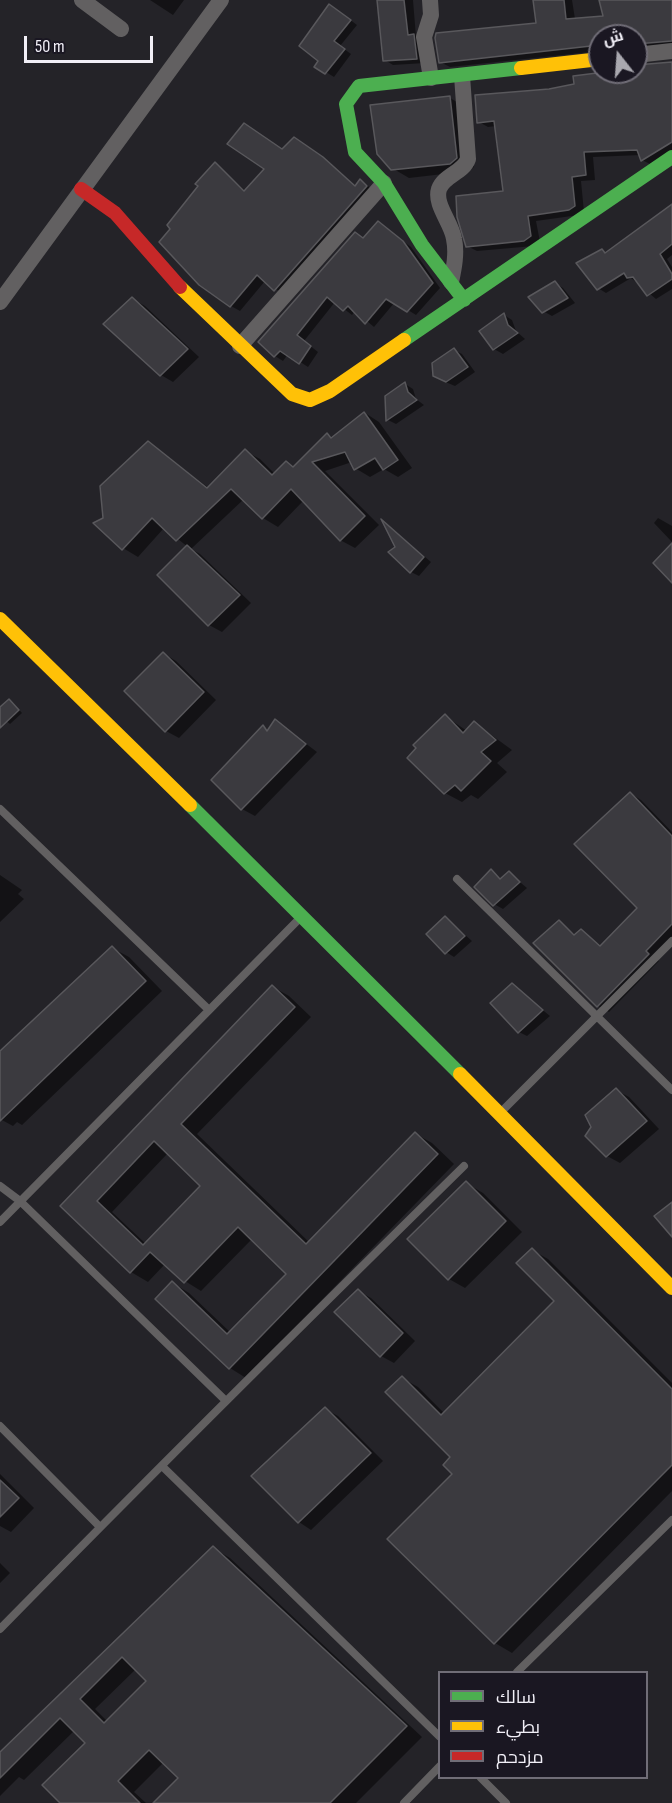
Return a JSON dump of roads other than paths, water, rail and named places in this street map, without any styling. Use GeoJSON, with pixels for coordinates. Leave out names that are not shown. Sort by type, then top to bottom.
{"type":"FeatureCollection","features":[{"type":"Feature","properties":{"kind":"street"},"geometry":{"type":"LineString","coordinates":[[82,0],[121,29]]}},
{"type":"Feature","properties":{"kind":"street"},"geometry":{"type":"LineString","coordinates":[[0,302],[221,0]]}},
{"type":"Feature","properties":{"kind":"street"},"geometry":{"type":"LineString","coordinates":[[430,0],[431,15],[424,37],[431,78]]}},
{"type":"Feature","properties":{"kind":"street"},"geometry":{"type":"LineString","coordinates":[[648,54],[672,51]]}},
{"type":"Feature","properties":{"kind":"street"},"geometry":{"type":"LineString","coordinates":[[464,300],[422,245],[384,183],[355,152],[346,104],[359,86],[588,60]]}},
{"type":"Feature","properties":{"kind":"street"},"geometry":{"type":"LineString","coordinates":[[452,282],[454,237],[439,201],[438,191],[442,184],[465,167],[468,159],[462,76]]}},
{"type":"Feature","properties":{"kind":"street"},"geometry":{"type":"LineString","coordinates":[[81,189],[115,213],[168,274],[292,394],[310,400],[330,391],[672,157]]}},
{"type":"Feature","properties":{"kind":"street"},"geometry":{"type":"LineString","coordinates":[[240,346],[384,183]]}},
{"type":"Feature","properties":{"kind":"street"},"geometry":{"type":"LineString","coordinates":[[0,619],[303,915],[672,1288]]}},
{"type":"Feature","properties":{"kind":"lane"},"geometry":{"type":"LineString","coordinates":[[0,809],[209,1010]]}},
{"type":"Feature","properties":{"kind":"lane"},"geometry":{"type":"LineString","coordinates":[[457,879],[672,1090]]}},
{"type":"Feature","properties":{"kind":"lane"},"geometry":{"type":"LineString","coordinates":[[0,1222],[303,915]]}},
{"type":"Feature","properties":{"kind":"lane"},"geometry":{"type":"LineString","coordinates":[[499,1113],[672,941]]}},
{"type":"Feature","properties":{"kind":"lane"},"geometry":{"type":"LineString","coordinates":[[0,1629],[464,1166]]}},
{"type":"Feature","properties":{"kind":"lane"},"geometry":{"type":"LineString","coordinates":[[0,1186],[20,1201],[226,1401]]}},
{"type":"Feature","properties":{"kind":"lane"},"geometry":{"type":"LineString","coordinates":[[0,1426],[100,1527]]}},
{"type":"Feature","properties":{"kind":"lane"},"geometry":{"type":"LineString","coordinates":[[163,1467],[438,1735]]}},
{"type":"Feature","properties":{"kind":"lane"},"geometry":{"type":"LineString","coordinates":[[518,1671],[672,1520]]}},
{"type":"Feature","properties":{"kind":"lane"},"geometry":{"type":"LineString","coordinates":[[404,1803],[438,1768]]}},
{"type":"Feature","properties":{"kind":"lane"},"geometry":{"type":"LineString","coordinates":[[483,1779],[506,1803]]}}]}
